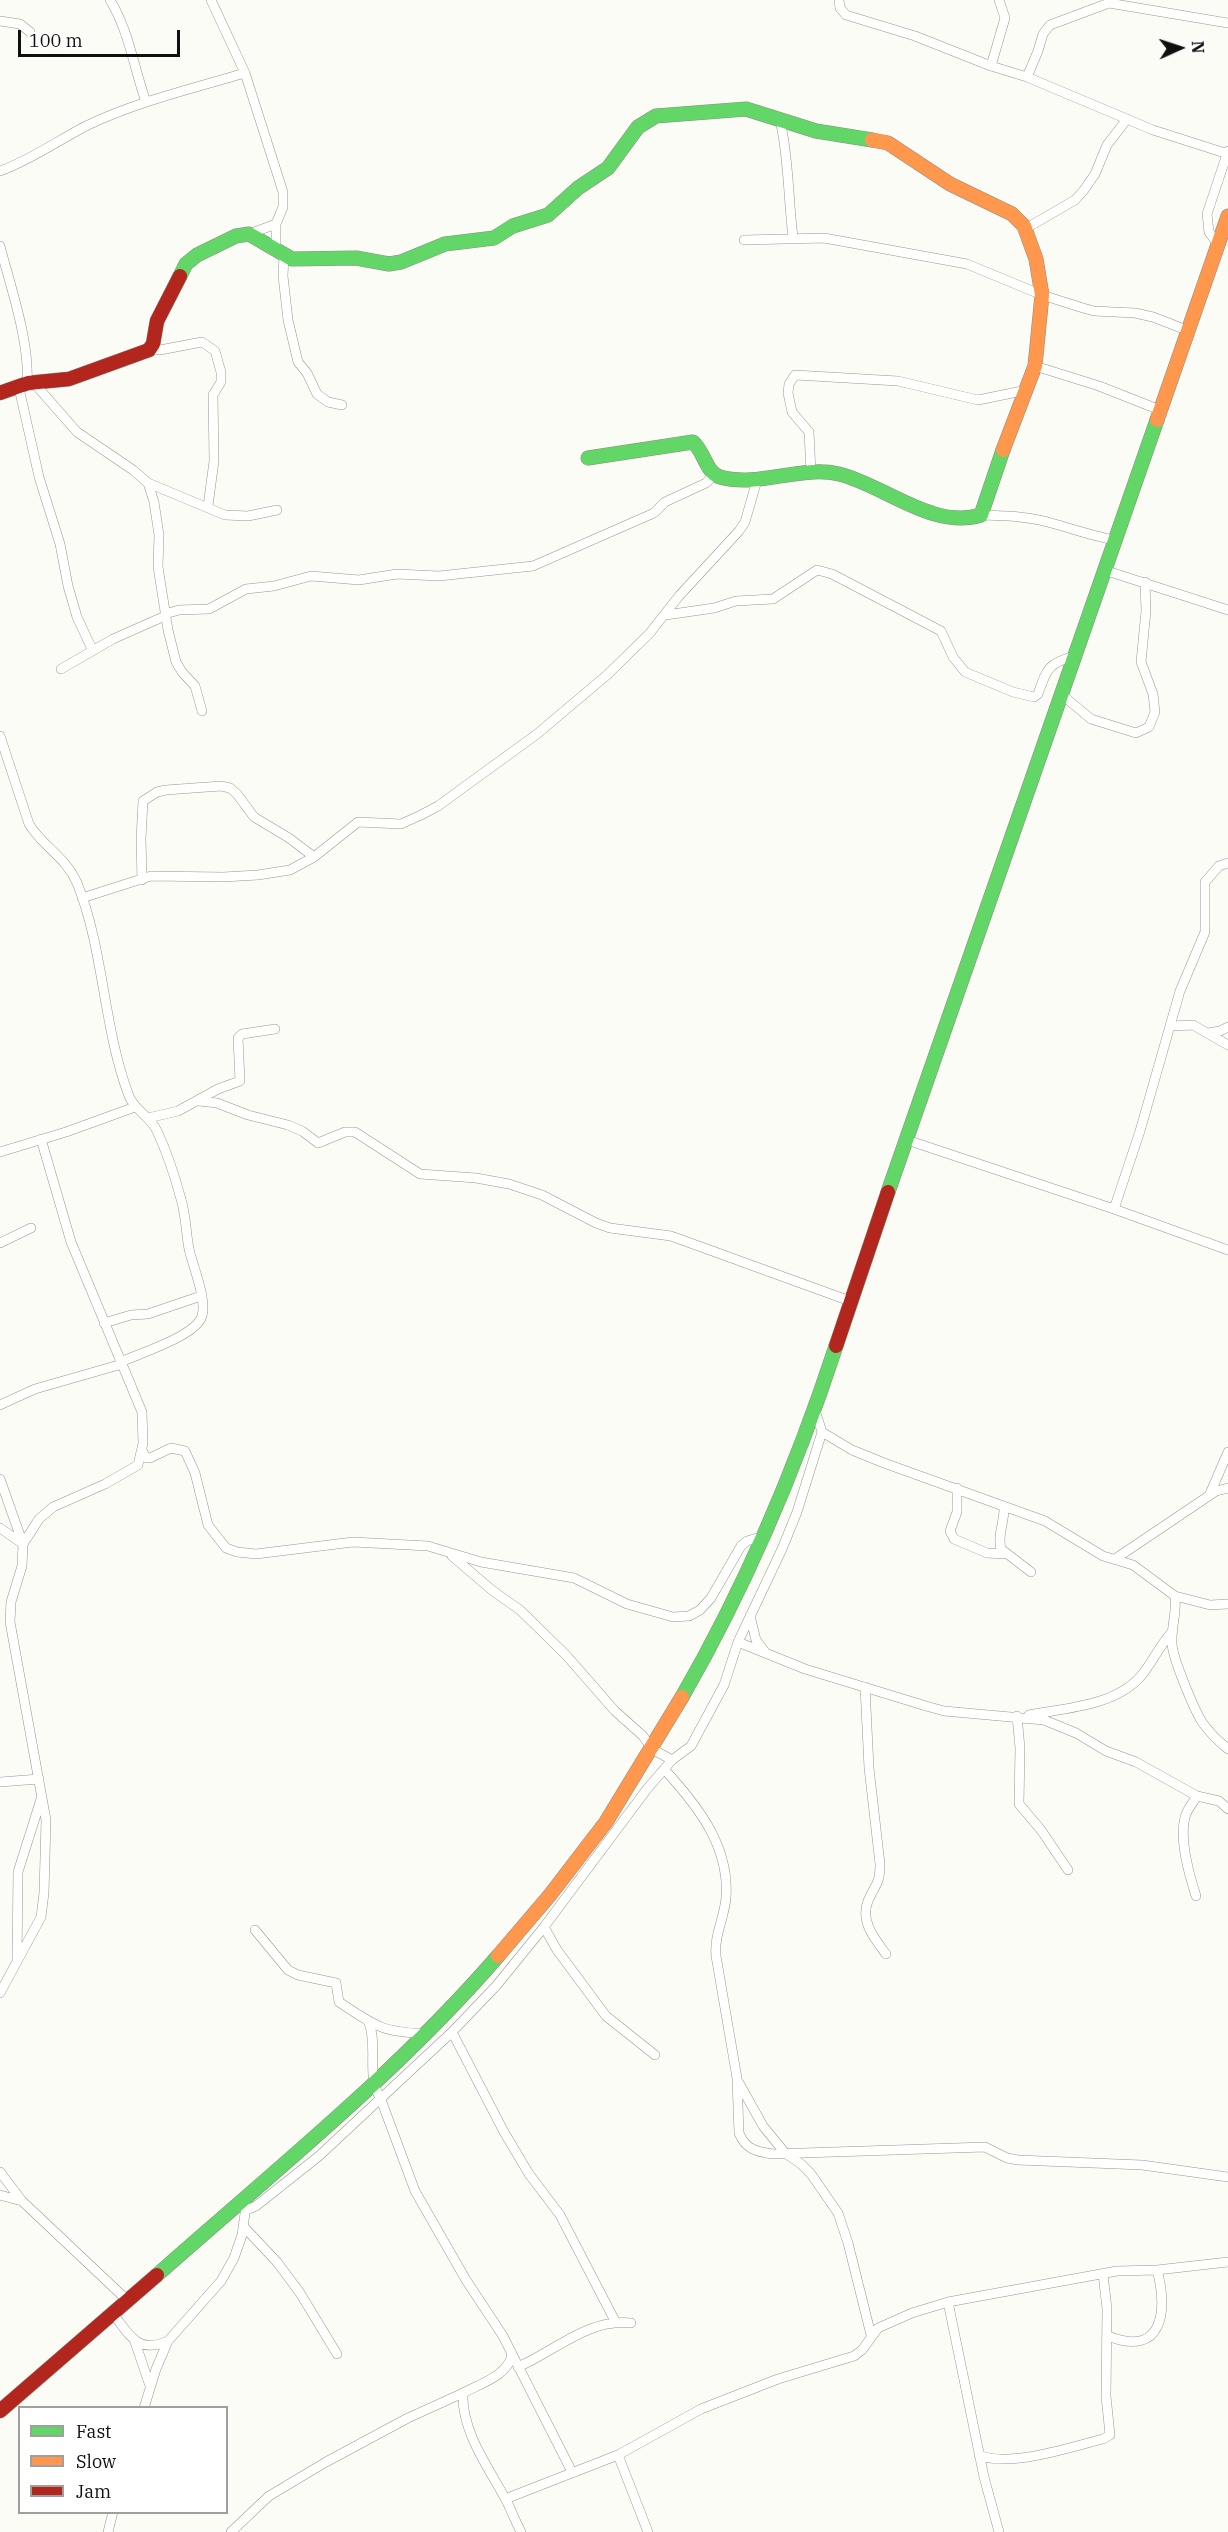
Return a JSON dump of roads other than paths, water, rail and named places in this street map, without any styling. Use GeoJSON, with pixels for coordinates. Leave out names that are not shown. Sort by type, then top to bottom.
{"type":"FeatureCollection","features":[{"type":"Feature","properties":{"kind":"main road"},"geometry":{"type":"LineString","coordinates":[[0,393],[26,384],[69,379],[149,350],[153,344],[157,321],[186,264],[197,255],[222,242],[249,234],[280,253],[303,260],[356,258],[389,264],[401,262],[445,244],[489,240],[513,226],[548,215],[578,188],[608,168],[638,127],[656,116],[701,114],[725,109],[746,110],[816,131],[895,146],[950,184],[1012,214],[1026,229],[1036,259],[1042,295],[1035,366],[981,515],[965,520],[910,505],[841,475],[812,472],[757,480],[736,480],[714,475],[699,446],[693,442],[588,458]]}},
{"type":"Feature","properties":{"kind":"main road"},"geometry":{"type":"LineString","coordinates":[[0,2411],[112,2314],[246,2204],[377,2090],[466,1994],[550,1895],[606,1822],[652,1749],[717,1637],[764,1536],[815,1410],[850,1301],[1228,216]]}},
{"type":"Feature","properties":{"kind":"street"},"geometry":{"type":"LineString","coordinates":[[110,0],[128,35],[135,72],[146,102]]}},
{"type":"Feature","properties":{"kind":"street"},"geometry":{"type":"LineString","coordinates":[[211,0],[244,73],[283,192],[284,207],[276,224],[288,320],[298,362],[307,373],[317,394],[328,402],[342,405]]}},
{"type":"Feature","properties":{"kind":"street"},"geometry":{"type":"LineString","coordinates":[[838,0],[840,8],[846,15],[915,36],[991,66],[1027,76],[1127,119],[1228,153],[1207,214],[1209,232],[1218,245]]}},
{"type":"Feature","properties":{"kind":"street"},"geometry":{"type":"LineString","coordinates":[[991,66],[1005,18],[999,0]]}},
{"type":"Feature","properties":{"kind":"street"},"geometry":{"type":"LineString","coordinates":[[1027,76],[1043,34],[1050,25],[1109,3],[1228,23]]}},
{"type":"Feature","properties":{"kind":"street"},"geometry":{"type":"LineString","coordinates":[[0,21],[20,24],[30,32]]}},
{"type":"Feature","properties":{"kind":"street"},"geometry":{"type":"LineString","coordinates":[[0,171],[21,163],[87,126],[146,102],[244,73]]}},
{"type":"Feature","properties":{"kind":"street"},"geometry":{"type":"LineString","coordinates":[[1026,229],[1065,207],[1084,190],[1095,174],[1107,145],[1127,119]]}},
{"type":"Feature","properties":{"kind":"street"},"geometry":{"type":"LineString","coordinates":[[780,120],[785,143],[793,237]]}},
{"type":"Feature","properties":{"kind":"street"},"geometry":{"type":"LineString","coordinates":[[249,234],[276,224]]}},
{"type":"Feature","properties":{"kind":"street"},"geometry":{"type":"LineString","coordinates":[[744,240],[824,238],[967,264],[1042,295],[1094,311],[1129,312],[1153,317],[1189,331]]}},
{"type":"Feature","properties":{"kind":"street"},"geometry":{"type":"LineString","coordinates":[[0,246],[19,319],[39,477],[60,544],[77,617],[92,649]]}},
{"type":"Feature","properties":{"kind":"street"},"geometry":{"type":"LineString","coordinates":[[149,350],[202,342],[214,351],[219,360],[221,382],[213,395],[214,461],[208,506]]}},
{"type":"Feature","properties":{"kind":"street"},"geometry":{"type":"LineString","coordinates":[[1035,366],[1099,386],[1160,410]]}},
{"type":"Feature","properties":{"kind":"street"},"geometry":{"type":"LineString","coordinates":[[812,472],[809,432],[792,412],[788,393],[789,384],[795,375],[897,381],[978,400],[1027,390]]}},
{"type":"Feature","properties":{"kind":"street"},"geometry":{"type":"LineString","coordinates":[[26,384],[77,432],[133,470],[148,483],[225,515],[248,516],[277,510]]}},
{"type":"Feature","properties":{"kind":"street"},"geometry":{"type":"LineString","coordinates":[[61,669],[92,649],[165,615],[179,610],[202,611],[246,589],[274,586],[311,576],[359,580],[397,574],[439,576],[532,566],[654,513],[665,502],[705,483],[714,475]]}},
{"type":"Feature","properties":{"kind":"street"},"geometry":{"type":"LineString","coordinates":[[82,898],[151,876],[195,878],[258,876],[290,870],[314,857],[358,822],[401,824],[438,806],[560,717],[607,675],[666,615],[679,596],[739,531],[745,522],[757,480]]}},
{"type":"Feature","properties":{"kind":"street"},"geometry":{"type":"LineString","coordinates":[[148,483],[154,502],[159,535],[158,567],[165,615],[176,662],[195,686],[202,711]]}},
{"type":"Feature","properties":{"kind":"street"},"geometry":{"type":"LineString","coordinates":[[981,515],[1025,518],[1052,523],[1088,536],[1115,540]]}},
{"type":"Feature","properties":{"kind":"street"},"geometry":{"type":"LineString","coordinates":[[666,615],[714,608],[735,601],[773,598],[817,570],[832,574],[941,631],[953,657],[965,672],[1013,692],[1034,697],[1038,694],[1050,665],[1074,656]]}},
{"type":"Feature","properties":{"kind":"street"},"geometry":{"type":"LineString","coordinates":[[1104,570],[1228,610]]}},
{"type":"Feature","properties":{"kind":"street"},"geometry":{"type":"LineString","coordinates":[[1061,694],[1091,719],[1131,732],[1140,732],[1149,727],[1154,718],[1155,703],[1142,662],[1146,611],[1145,582]]}},
{"type":"Feature","properties":{"kind":"street"},"geometry":{"type":"LineString","coordinates":[[0,736],[29,824],[34,833],[72,872],[82,898],[98,963],[104,1003],[123,1077],[135,1107],[148,1118],[166,1152],[182,1200],[189,1250],[201,1296],[202,1317],[185,1334],[121,1363],[35,1389],[0,1405]]}},
{"type":"Feature","properties":{"kind":"street"},"geometry":{"type":"LineString","coordinates":[[142,880],[143,801],[157,792],[166,790],[221,786],[230,788],[254,817],[289,838],[314,857]]}},
{"type":"Feature","properties":{"kind":"street"},"geometry":{"type":"LineString","coordinates":[[1114,1209],[1140,1131],[1180,991],[1205,932],[1205,882],[1219,866],[1228,863]]}},
{"type":"Feature","properties":{"kind":"street"},"geometry":{"type":"LineString","coordinates":[[1171,1026],[1192,1025],[1228,1045]]}},
{"type":"Feature","properties":{"kind":"street"},"geometry":{"type":"LineString","coordinates":[[1208,1033],[1228,1027]]}},
{"type":"Feature","properties":{"kind":"street"},"geometry":{"type":"LineString","coordinates":[[148,1118],[163,1116],[199,1101],[218,1089],[240,1081],[237,1041],[240,1036],[275,1029]]}},
{"type":"Feature","properties":{"kind":"street"},"geometry":{"type":"LineString","coordinates":[[199,1101],[217,1103],[257,1118],[288,1125],[302,1131],[318,1143],[345,1132],[355,1132],[420,1174],[476,1178],[509,1184],[542,1195],[610,1228],[671,1236],[850,1301]]}},
{"type":"Feature","properties":{"kind":"street"},"geometry":{"type":"LineString","coordinates":[[0,1152],[66,1132],[135,1107]]}},
{"type":"Feature","properties":{"kind":"street"},"geometry":{"type":"LineString","coordinates":[[23,1544],[39,1519],[53,1507],[133,1469],[141,1459],[142,1450],[142,1412],[71,1242],[41,1139]]}},
{"type":"Feature","properties":{"kind":"street"},"geometry":{"type":"LineString","coordinates":[[907,1140],[1114,1209],[1228,1250]]}},
{"type":"Feature","properties":{"kind":"street"},"geometry":{"type":"LineString","coordinates":[[0,1243],[32,1228]]}},
{"type":"Feature","properties":{"kind":"street"},"geometry":{"type":"LineString","coordinates":[[104,1323],[130,1315],[148,1314],[201,1296]]}},
{"type":"Feature","properties":{"kind":"street"},"geometry":{"type":"LineString","coordinates":[[377,2090],[452,2032],[496,1986],[544,1927],[647,1789],[672,1760],[691,1746],[724,1684],[738,1642],[783,1549],[797,1512],[822,1432],[815,1410]]}},
{"type":"Feature","properties":{"kind":"street"},"geometry":{"type":"LineString","coordinates":[[822,1432],[852,1450],[1045,1521],[1103,1556],[1133,1565],[1175,1596],[1209,1605],[1228,1604]]}},
{"type":"Feature","properties":{"kind":"street"},"geometry":{"type":"LineString","coordinates":[[142,1450],[146,1458],[171,1448],[185,1451],[195,1473],[208,1525],[226,1548],[237,1552],[256,1554],[339,1543],[366,1542],[428,1546],[500,1566],[574,1578],[627,1604],[674,1617],[689,1616],[700,1610],[711,1598],[741,1546],[747,1541],[764,1536]]}},
{"type":"Feature","properties":{"kind":"street"},"geometry":{"type":"LineString","coordinates":[[1209,1496],[1228,1452]]}},
{"type":"Feature","properties":{"kind":"street"},"geometry":{"type":"LineString","coordinates":[[0,1479],[23,1544],[22,1566],[11,1602],[10,1622],[46,1820],[41,1917],[0,1993]]}},
{"type":"Feature","properties":{"kind":"street"},"geometry":{"type":"LineString","coordinates":[[957,1488],[957,1512],[950,1532],[954,1539],[987,1553],[1004,1554],[1031,1572]]}},
{"type":"Feature","properties":{"kind":"street"},"geometry":{"type":"LineString","coordinates":[[1115,1559],[1216,1491],[1228,1488]]}},
{"type":"Feature","properties":{"kind":"street"},"geometry":{"type":"LineString","coordinates":[[1004,1554],[999,1542],[1005,1517],[1005,1506]]}},
{"type":"Feature","properties":{"kind":"street"},"geometry":{"type":"LineString","coordinates":[[0,1528],[23,1544]]}},
{"type":"Feature","properties":{"kind":"street"},"geometry":{"type":"LineString","coordinates":[[448,1553],[488,1587],[520,1610],[566,1655],[615,1711],[643,1736],[652,1749],[672,1760]]}},
{"type":"Feature","properties":{"kind":"street"},"geometry":{"type":"LineString","coordinates":[[1175,1596],[1173,1653],[1200,1719],[1228,1749]]}},
{"type":"Feature","properties":{"kind":"street"},"geometry":{"type":"LineString","coordinates":[[750,1616],[756,1640],[766,1653]]}},
{"type":"Feature","properties":{"kind":"street"},"geometry":{"type":"LineString","coordinates":[[1019,1716],[1100,1701],[1118,1693],[1139,1678],[1173,1631]]}},
{"type":"Feature","properties":{"kind":"street"},"geometry":{"type":"LineString","coordinates":[[738,1642],[805,1669],[944,1711],[1044,1720],[1076,1733],[1106,1751],[1136,1762],[1197,1796],[1218,1801],[1228,1809]]}},
{"type":"Feature","properties":{"kind":"street"},"geometry":{"type":"LineString","coordinates":[[865,1687],[869,1768],[880,1864],[880,1880],[867,1903],[867,1921],[871,1934],[886,1954]]}},
{"type":"Feature","properties":{"kind":"street"},"geometry":{"type":"LineString","coordinates":[[1019,1716],[1019,1804],[1041,1830],[1068,1870]]}},
{"type":"Feature","properties":{"kind":"street"},"geometry":{"type":"LineString","coordinates":[[664,1769],[698,1807],[716,1839],[720,1852],[726,1894],[724,1913],[715,1942],[716,1956],[737,2078],[740,2133],[742,2141],[752,2149],[762,2153],[785,2154],[985,2147],[1007,2158],[1018,2160],[1142,2165],[1228,2177]]}},
{"type":"Feature","properties":{"kind":"street"},"geometry":{"type":"LineString","coordinates":[[0,1782],[39,1779]]}},
{"type":"Feature","properties":{"kind":"street"},"geometry":{"type":"LineString","coordinates":[[17,1961],[18,1872],[42,1794]]}},
{"type":"Feature","properties":{"kind":"street"},"geometry":{"type":"LineString","coordinates":[[1196,1896],[1183,1832],[1185,1818],[1197,1796]]}},
{"type":"Feature","properties":{"kind":"street"},"geometry":{"type":"LineString","coordinates":[[544,1927],[557,1950],[606,2016],[655,2055]]}},
{"type":"Feature","properties":{"kind":"street"},"geometry":{"type":"LineString","coordinates":[[255,1930],[288,1970],[298,1976],[336,1983],[339,2002],[369,2023],[394,2032],[428,2034]]}},
{"type":"Feature","properties":{"kind":"street"},"geometry":{"type":"LineString","coordinates":[[369,2023],[374,2042],[377,2090],[415,2191],[466,2280],[503,2336],[572,2472]]}},
{"type":"Feature","properties":{"kind":"street"},"geometry":{"type":"LineString","coordinates":[[452,2032],[528,2174],[560,2215],[615,2321]]}},
{"type":"Feature","properties":{"kind":"street"},"geometry":{"type":"LineString","coordinates":[[737,2078],[755,2114],[785,2154],[801,2164],[821,2186],[838,2213],[848,2243],[871,2335]]}},
{"type":"Feature","properties":{"kind":"street"},"geometry":{"type":"LineString","coordinates":[[0,2172],[22,2202],[128,2301]]}},
{"type":"Feature","properties":{"kind":"street"},"geometry":{"type":"LineString","coordinates":[[0,2195],[22,2202]]}},
{"type":"Feature","properties":{"kind":"street"},"geometry":{"type":"LineString","coordinates":[[145,2406],[156,2369],[168,2341],[221,2281],[234,2258],[243,2226],[246,2204]]}},
{"type":"Feature","properties":{"kind":"street"},"geometry":{"type":"LineString","coordinates":[[243,2226],[276,2262],[300,2293],[337,2354]]}},
{"type":"Feature","properties":{"kind":"street"},"geometry":{"type":"LineString","coordinates":[[505,2499],[618,2455],[671,2423],[701,2409],[778,2379],[854,2356],[862,2350],[871,2335],[885,2324],[948,2302],[1103,2274],[1228,2262]]}},
{"type":"Feature","properties":{"kind":"street"},"geometry":{"type":"LineString","coordinates":[[1108,2337],[1123,2342],[1136,2342],[1149,2337],[1156,2330],[1163,2313],[1163,2299],[1157,2270]]}},
{"type":"Feature","properties":{"kind":"street"},"geometry":{"type":"LineString","coordinates":[[979,2455],[989,2459],[1010,2459],[1108,2437],[1110,2432],[1106,2396],[1108,2337],[1103,2274]]}},
{"type":"Feature","properties":{"kind":"street"},"geometry":{"type":"LineString","coordinates":[[948,2302],[979,2455],[999,2532]]}},
{"type":"Feature","properties":{"kind":"street"},"geometry":{"type":"LineString","coordinates":[[112,2314],[135,2342],[151,2388]]}},
{"type":"Feature","properties":{"kind":"street"},"geometry":{"type":"LineString","coordinates":[[518,2367],[596,2326],[615,2321],[631,2324]]}},
{"type":"Feature","properties":{"kind":"street"},"geometry":{"type":"LineString","coordinates":[[135,2342],[144,2346],[168,2341]]}},
{"type":"Feature","properties":{"kind":"street"},"geometry":{"type":"LineString","coordinates":[[231,2532],[254,2509],[278,2490],[408,2418],[498,2375],[508,2366],[512,2354]]}},
{"type":"Feature","properties":{"kind":"street"},"geometry":{"type":"LineString","coordinates":[[463,2393],[464,2414],[487,2467],[521,2532]]}},
{"type":"Feature","properties":{"kind":"street"},"geometry":{"type":"LineString","coordinates":[[618,2455],[648,2532]]}},
{"type":"Feature","properties":{"kind":"street"},"geometry":{"type":"LineString","coordinates":[[108,2532],[112,2514]]}}]}
